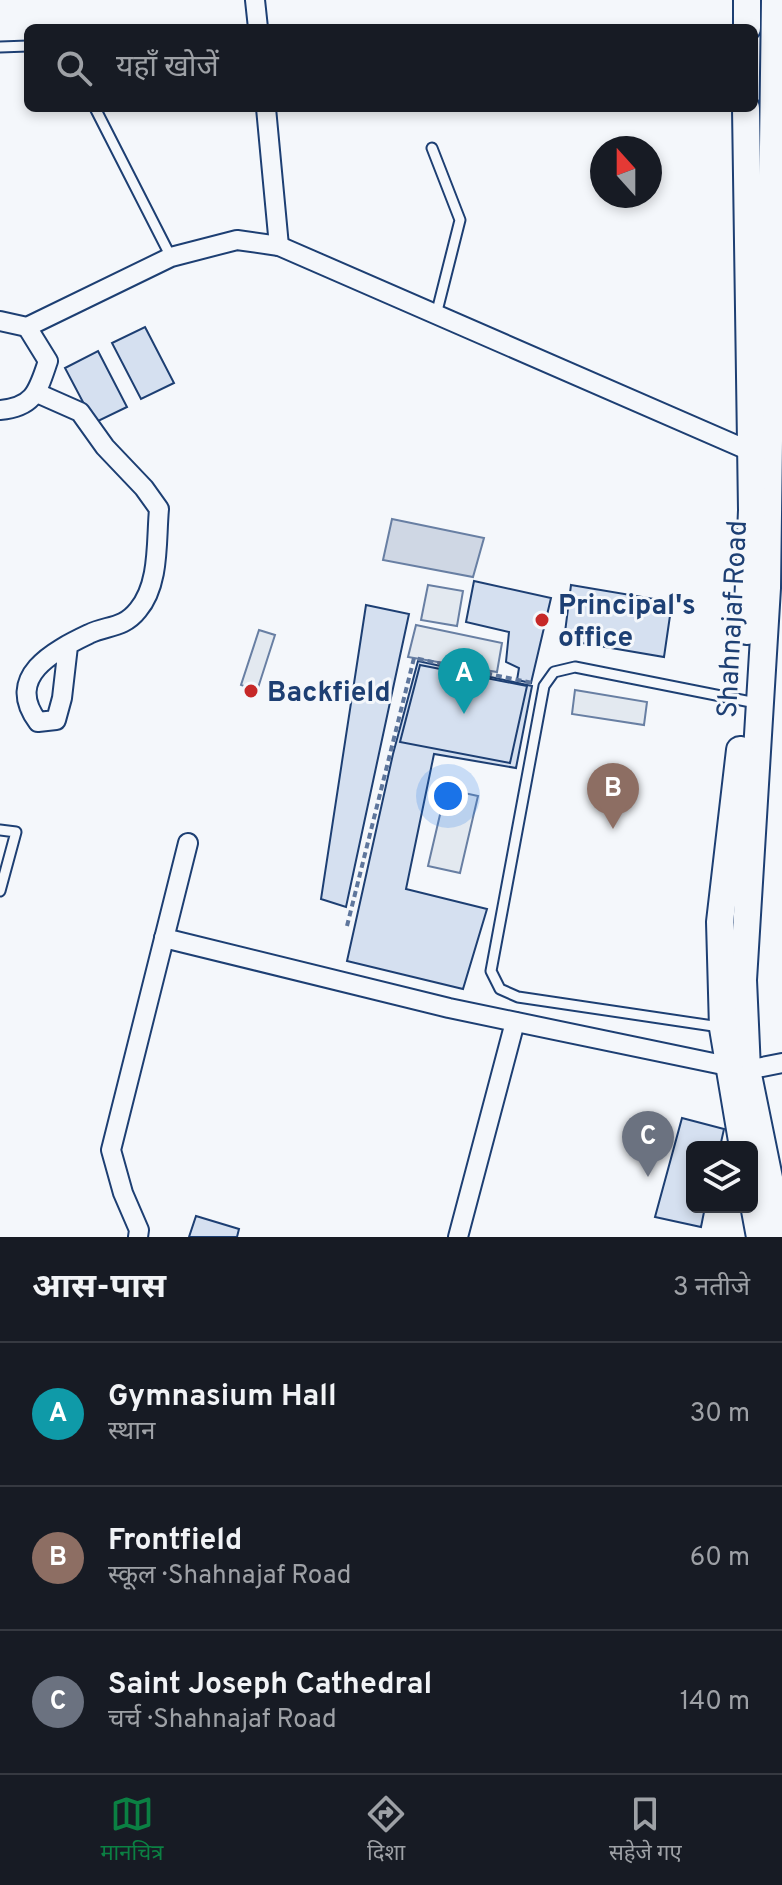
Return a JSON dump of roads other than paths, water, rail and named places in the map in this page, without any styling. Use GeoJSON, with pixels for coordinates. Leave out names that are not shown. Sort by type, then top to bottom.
{"type":"FeatureCollection","features":[{"type":"Feature","properties":{"kind":"main road"},"geometry":{"type":"LineString","coordinates":[[747,0],[747,24]]}},
{"type":"Feature","properties":{"kind":"main road","name":"Shahnajaf Road"},"geometry":{"type":"LineString","coordinates":[[775,0],[759,455],[767,588],[752,702],[743,980],[733,1029],[738,1068],[781,1237]]}},
{"type":"Feature","properties":{"kind":"main road"},"geometry":{"type":"LineString","coordinates":[[746,112],[759,455]]}},
{"type":"Feature","properties":{"kind":"main road"},"geometry":{"type":"LineString","coordinates":[[738,1068],[743,1141]]}},
{"type":"Feature","properties":{"kind":"main road"},"geometry":{"type":"LineString","coordinates":[[756,1213],[760,1237]]}},
{"type":"Feature","properties":{"kind":"street"},"geometry":{"type":"LineString","coordinates":[[255,0],[258,24]]}},
{"type":"Feature","properties":{"kind":"street"},"geometry":{"type":"LineString","coordinates":[[266,112],[279,246]]}},
{"type":"Feature","properties":{"kind":"street"},"geometry":{"type":"LineString","coordinates":[[0,321],[27,327],[171,257],[237,240],[279,246],[759,455]]}},
{"type":"Feature","properties":{"kind":"street"},"geometry":{"type":"LineString","coordinates":[[0,410],[18,409],[37,393],[48,361],[27,327]]}},
{"type":"Feature","properties":{"kind":"street"},"geometry":{"type":"LineString","coordinates":[[37,393],[80,412],[105,447],[144,488],[159,509],[151,589],[137,612],[115,628],[93,632],[68,646]]}},
{"type":"Feature","properties":{"kind":"street"},"geometry":{"type":"LineString","coordinates":[[138,1237],[139,1230],[123,1193],[111,1150],[188,843]]}},
{"type":"Feature","properties":{"kind":"street"},"geometry":{"type":"LineString","coordinates":[[164,938],[515,1022],[738,1068],[782,1063]]}},
{"type":"Feature","properties":{"kind":"street"},"geometry":{"type":"LineString","coordinates":[[458,1237],[515,1022]]}},
{"type":"Feature","properties":{"kind":"lane"},"geometry":{"type":"LineString","coordinates":[[0,47],[24,46]]}},
{"type":"Feature","properties":{"kind":"lane"},"geometry":{"type":"LineString","coordinates":[[97,112],[171,257]]}},
{"type":"Feature","properties":{"kind":"lane"},"geometry":{"type":"LineString","coordinates":[[432,148],[460,220],[436,315]]}},
{"type":"Feature","properties":{"kind":"lane"},"geometry":{"type":"LineString","coordinates":[[733,1029],[518,997],[500,989],[491,971],[544,686],[554,672],[575,667],[752,702]]}},
{"type":"Feature","properties":{"kind":"lane"},"geometry":{"type":"LineString","coordinates":[[0,830],[16,832],[0,891]]}},
{"type":"Feature","properties":{"kind":"place","name":"Principal's office"},"geometry":{"type":"Point","coordinates":[542,620]}},
{"type":"Feature","properties":{"kind":"place","name":"Backfield"},"geometry":{"type":"Point","coordinates":[251,691]}},
{"type":"Feature","properties":{"kind":"place","name":"Gymnasium Hall"},"geometry":{"type":"Point","coordinates":[464,714]}},
{"type":"Feature","properties":{"kind":"place","name":"Frontfield"},"geometry":{"type":"Point","coordinates":[613,829]}},
{"type":"Feature","properties":{"kind":"place","name":"Saint Joseph Cathedral"},"geometry":{"type":"Point","coordinates":[648,1177]}}]}
